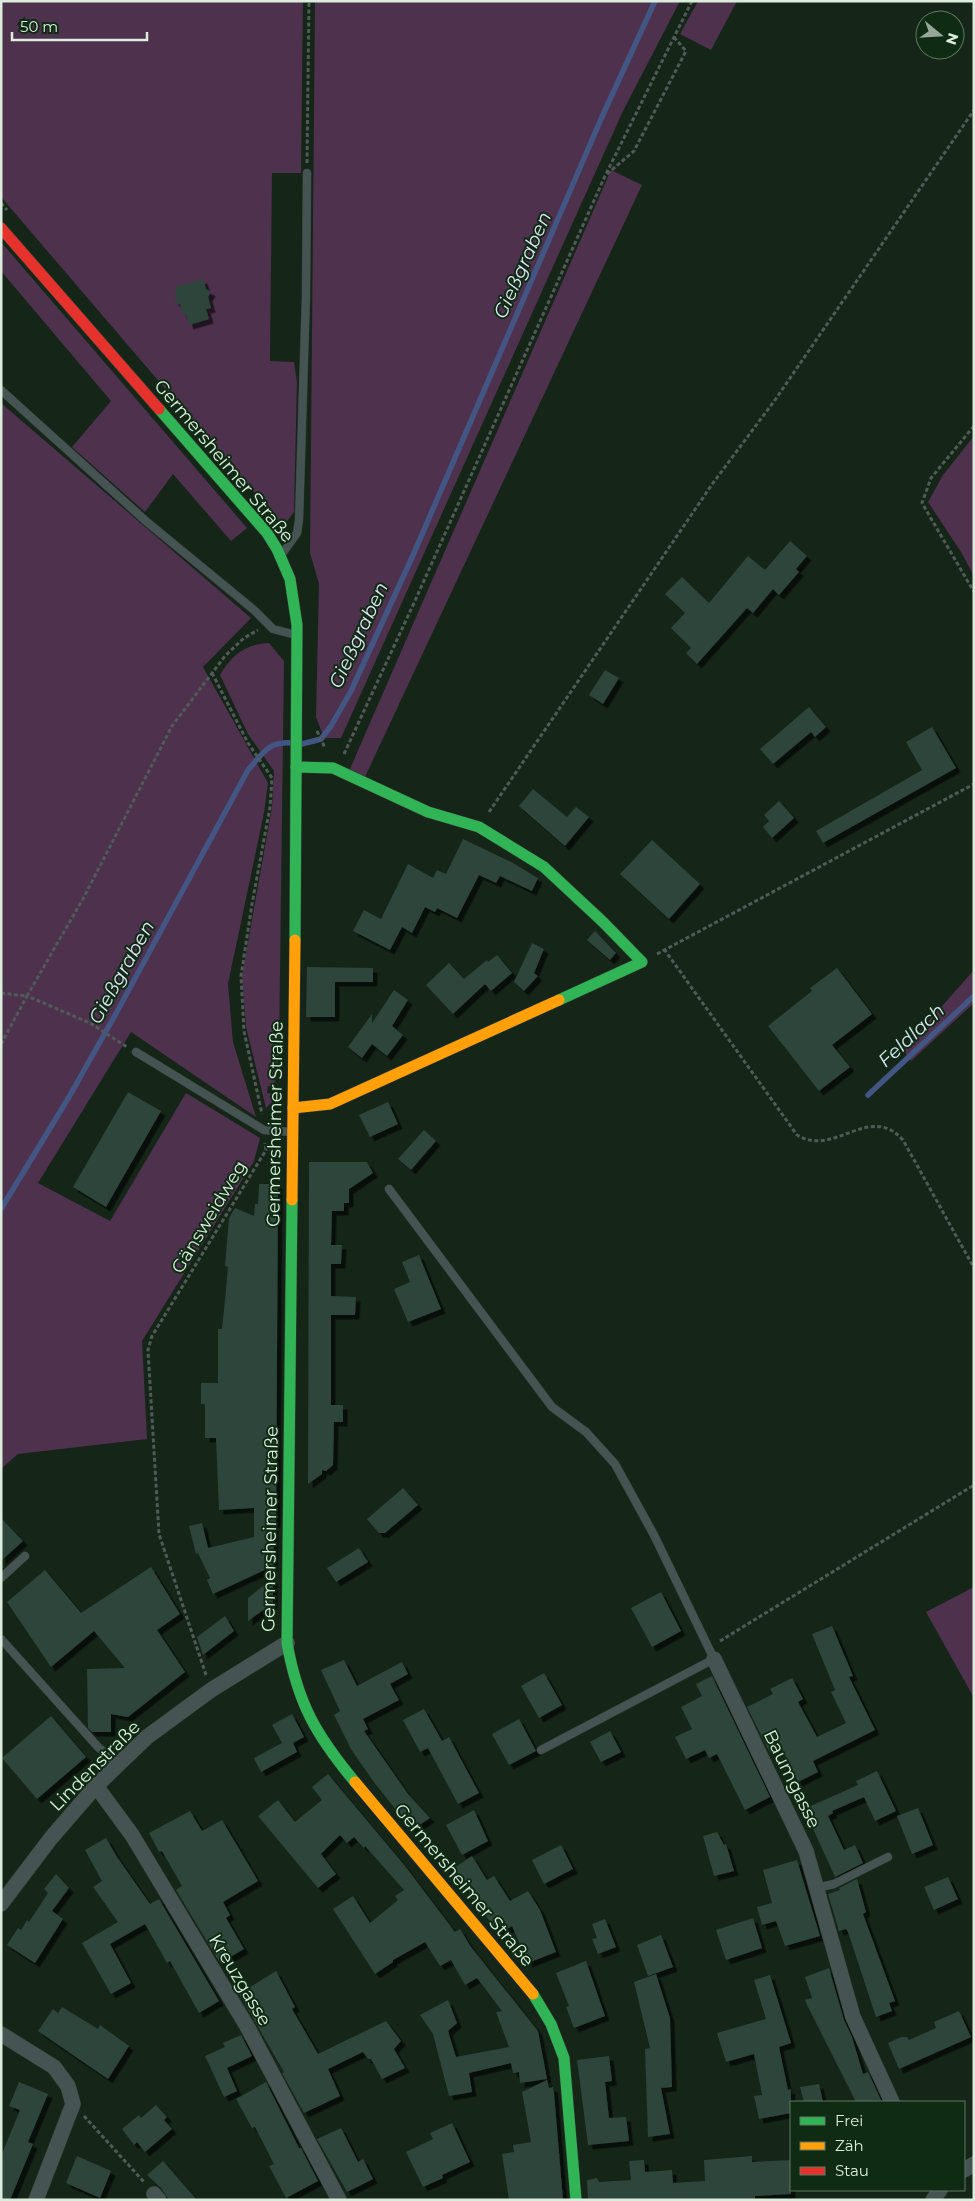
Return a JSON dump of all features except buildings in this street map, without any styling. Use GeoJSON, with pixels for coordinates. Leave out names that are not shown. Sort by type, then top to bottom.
{"type":"FeatureCollection","features":[{"type":"Feature","properties":{"kind":"street","name":"Germersheimer Straße"},"geometry":{"type":"LineString","coordinates":[[1,228],[267,533],[281,555],[290,576],[295,595],[298,636],[286,1644],[292,1675],[302,1702],[311,1724],[328,1749],[532,1993],[548,2016],[560,2043],[564,2058],[576,2200]]}},
{"type":"Feature","properties":{"kind":"street"},"geometry":{"type":"LineString","coordinates":[[293,1108],[330,1104],[642,962],[603,922],[544,868],[479,827],[428,812],[333,768],[296,762]]}},
{"type":"Feature","properties":{"kind":"street","name":"Lindenstraße"},"geometry":{"type":"LineString","coordinates":[[1,1904],[51,1838],[96,1786],[147,1737],[211,1690],[286,1644]]}},
{"type":"Feature","properties":{"kind":"street","name":"Baumgasse"},"geometry":{"type":"LineString","coordinates":[[711,1653],[806,1851],[853,2017],[892,2101]]}},
{"type":"Feature","properties":{"kind":"street","name":"Kreuzgasse"},"geometry":{"type":"LineString","coordinates":[[96,1786],[132,1834],[248,2028],[339,2200]]}},
{"type":"Feature","properties":{"kind":"street"},"geometry":{"type":"LineString","coordinates":[[1,2034],[54,2067],[68,2086],[73,2104],[36,2200]]}},
{"type":"Feature","properties":{"kind":"lane"},"geometry":{"type":"LineString","coordinates":[[281,555],[297,532],[299,520],[306,295],[306,173]]}},
{"type":"Feature","properties":{"kind":"lane"},"geometry":{"type":"LineString","coordinates":[[1,390],[147,522],[254,610],[273,629],[298,636]]}},
{"type":"Feature","properties":{"kind":"lane"},"geometry":{"type":"LineString","coordinates":[[136,1052],[264,1130],[292,1132]]}},
{"type":"Feature","properties":{"kind":"lane"},"geometry":{"type":"LineString","coordinates":[[390,1189],[552,1407],[586,1432],[615,1464],[654,1535],[711,1653],[541,1750]]}},
{"type":"Feature","properties":{"kind":"lane"},"geometry":{"type":"LineString","coordinates":[[1,1578],[25,1556]]}},
{"type":"Feature","properties":{"kind":"lane"},"geometry":{"type":"LineString","coordinates":[[1,1639],[98,1747],[119,1764]]}},
{"type":"Feature","properties":{"kind":"lane"},"geometry":{"type":"LineString","coordinates":[[816,1888],[834,1884],[888,1857]]}},
{"type":"Feature","properties":{"kind":"path"},"geometry":{"type":"LineString","coordinates":[[306,173],[309,1]]}},
{"type":"Feature","properties":{"kind":"path"},"geometry":{"type":"LineString","coordinates":[[333,768],[346,750],[414,603],[605,176],[692,1]]}},
{"type":"Feature","properties":{"kind":"path"},"geometry":{"type":"LineString","coordinates":[[605,176],[634,151],[686,51],[673,36]]}},
{"type":"Feature","properties":{"kind":"path"},"geometry":{"type":"LineString","coordinates":[[479,827],[713,482],[780,392],[974,110]]}},
{"type":"Feature","properties":{"kind":"path"},"geometry":{"type":"LineString","coordinates":[[974,426],[931,478],[922,503],[974,592]]}},
{"type":"Feature","properties":{"kind":"path"},"geometry":{"type":"LineString","coordinates":[[1,1044],[84,897],[172,726],[212,673],[244,638],[268,624]]}},
{"type":"Feature","properties":{"kind":"path","name":"Gänsweidweg"},"geometry":{"type":"LineString","coordinates":[[211,1690],[159,1534],[148,1350],[152,1336],[266,1150],[262,1114],[244,1031],[241,976],[270,807],[272,778],[248,743],[212,673]]}},
{"type":"Feature","properties":{"kind":"path"},"geometry":{"type":"LineString","coordinates":[[316,729],[326,753]]}},
{"type":"Feature","properties":{"kind":"path"},"geometry":{"type":"LineString","coordinates":[[642,962],[974,784]]}},
{"type":"Feature","properties":{"kind":"path"},"geometry":{"type":"LineString","coordinates":[[664,949],[797,1135],[813,1142],[823,1142],[874,1125],[891,1129],[898,1134],[974,1268]]}},
{"type":"Feature","properties":{"kind":"path"},"geometry":{"type":"LineString","coordinates":[[1,993],[27,996],[90,1023],[114,1038]]}},
{"type":"Feature","properties":{"kind":"path"},"geometry":{"type":"LineString","coordinates":[[711,1653],[974,1485]]}},
{"type":"Feature","properties":{"kind":"path"},"geometry":{"type":"LineString","coordinates":[[73,2104],[157,2197]]}},
{"type":"Feature","properties":{"kind":"shaded area"},"geometry":{"type":"Polygon","coordinates":[[[1,1],[303,1],[301,173],[272,173],[270,361],[294,362],[297,382],[294,512],[284,525],[282,525],[1,197],[1,1]]]}},
{"type":"Feature","properties":{"kind":"shaded area"},"geometry":{"type":"Polygon","coordinates":[[[315,1],[680,1],[623,111],[341,738],[324,738],[316,717],[319,584],[310,553],[315,1]]]}},
{"type":"Feature","properties":{"kind":"shaded area"},"geometry":{"type":"Polygon","coordinates":[[[698,1],[737,1],[711,50],[680,34],[698,1]]]}},
{"type":"Feature","properties":{"kind":"shaded area"},"geometry":{"type":"Polygon","coordinates":[[[611,170],[642,185],[364,779],[349,771],[611,170]]]}},
{"type":"Feature","properties":{"kind":"shaded area"},"geometry":{"type":"Polygon","coordinates":[[[1,242],[247,528],[231,541],[173,474],[145,512],[72,447],[111,401],[1,271],[1,242]]]}},
{"type":"Feature","properties":{"kind":"shaded area"},"geometry":{"type":"Polygon","coordinates":[[[1,403],[251,618],[203,667],[268,783],[264,813],[228,984],[233,1042],[256,1117],[131,1032],[38,1183],[110,1221],[186,1093],[260,1138],[254,1161],[142,1341],[147,1439],[18,1454],[1,1469],[1,403]]]}},
{"type":"Feature","properties":{"kind":"shaded area"},"geometry":{"type":"Polygon","coordinates":[[[974,436],[974,576],[961,552],[928,502],[943,475],[974,436]]]}},
{"type":"Feature","properties":{"kind":"shaded area"},"geometry":{"type":"Polygon","coordinates":[[[269,643],[284,661],[279,1051],[274,1086],[268,1086],[267,1093],[273,1094],[272,1102],[266,1108],[246,1027],[242,976],[272,807],[274,771],[248,734],[220,675],[234,656],[246,648],[269,643]]]}},
{"type":"Feature","properties":{"kind":"shaded area"},"geometry":{"type":"Polygon","coordinates":[[[974,970],[974,1003],[911,1061],[903,1050],[974,970]]]}},
{"type":"Feature","properties":{"kind":"shaded area"},"geometry":{"type":"Polygon","coordinates":[[[974,1587],[974,1696],[973,1696],[926,1612],[974,1587]]]}},
{"type":"Feature","properties":{"kind":"waterway","name":"Gießgraben"},"geometry":{"type":"LineString","coordinates":[[302,744],[321,739],[331,726],[351,691],[414,553],[601,119],[655,1]]}},
{"type":"Feature","properties":{"kind":"waterway","name":"Gießgraben"},"geometry":{"type":"LineString","coordinates":[[1,1209],[69,1097],[248,770],[267,749],[278,744],[293,743]]}},
{"type":"Feature","properties":{"kind":"waterway","name":"Feldlach"},"geometry":{"type":"LineString","coordinates":[[868,1095],[974,996]]}},
{"type":"Feature","properties":{"kind":"traffic: fast"},"geometry":{"type":"LineString","coordinates":[[159,409],[267,533],[277,549],[290,579],[297,625],[295,940]]}},
{"type":"Feature","properties":{"kind":"traffic: fast"},"geometry":{"type":"LineString","coordinates":[[296,767],[333,768],[428,812],[479,827],[544,867],[603,922],[642,962],[559,1000]]}},
{"type":"Feature","properties":{"kind":"traffic: fast"},"geometry":{"type":"LineString","coordinates":[[292,1200],[287,1643],[297,1684],[311,1718],[329,1749],[355,1782]]}},
{"type":"Feature","properties":{"kind":"traffic: fast"},"geometry":{"type":"LineString","coordinates":[[533,1994],[551,2024],[564,2058],[576,2200]]}},
{"type":"Feature","properties":{"kind":"traffic: slow"},"geometry":{"type":"LineString","coordinates":[[292,1200],[295,940]]}},
{"type":"Feature","properties":{"kind":"traffic: slow"},"geometry":{"type":"LineString","coordinates":[[293,1108],[330,1104],[559,1000]]}},
{"type":"Feature","properties":{"kind":"traffic: slow"},"geometry":{"type":"LineString","coordinates":[[355,1782],[533,1994]]}},
{"type":"Feature","properties":{"kind":"traffic: jam"},"geometry":{"type":"LineString","coordinates":[[1,228],[159,409]]}}]}
